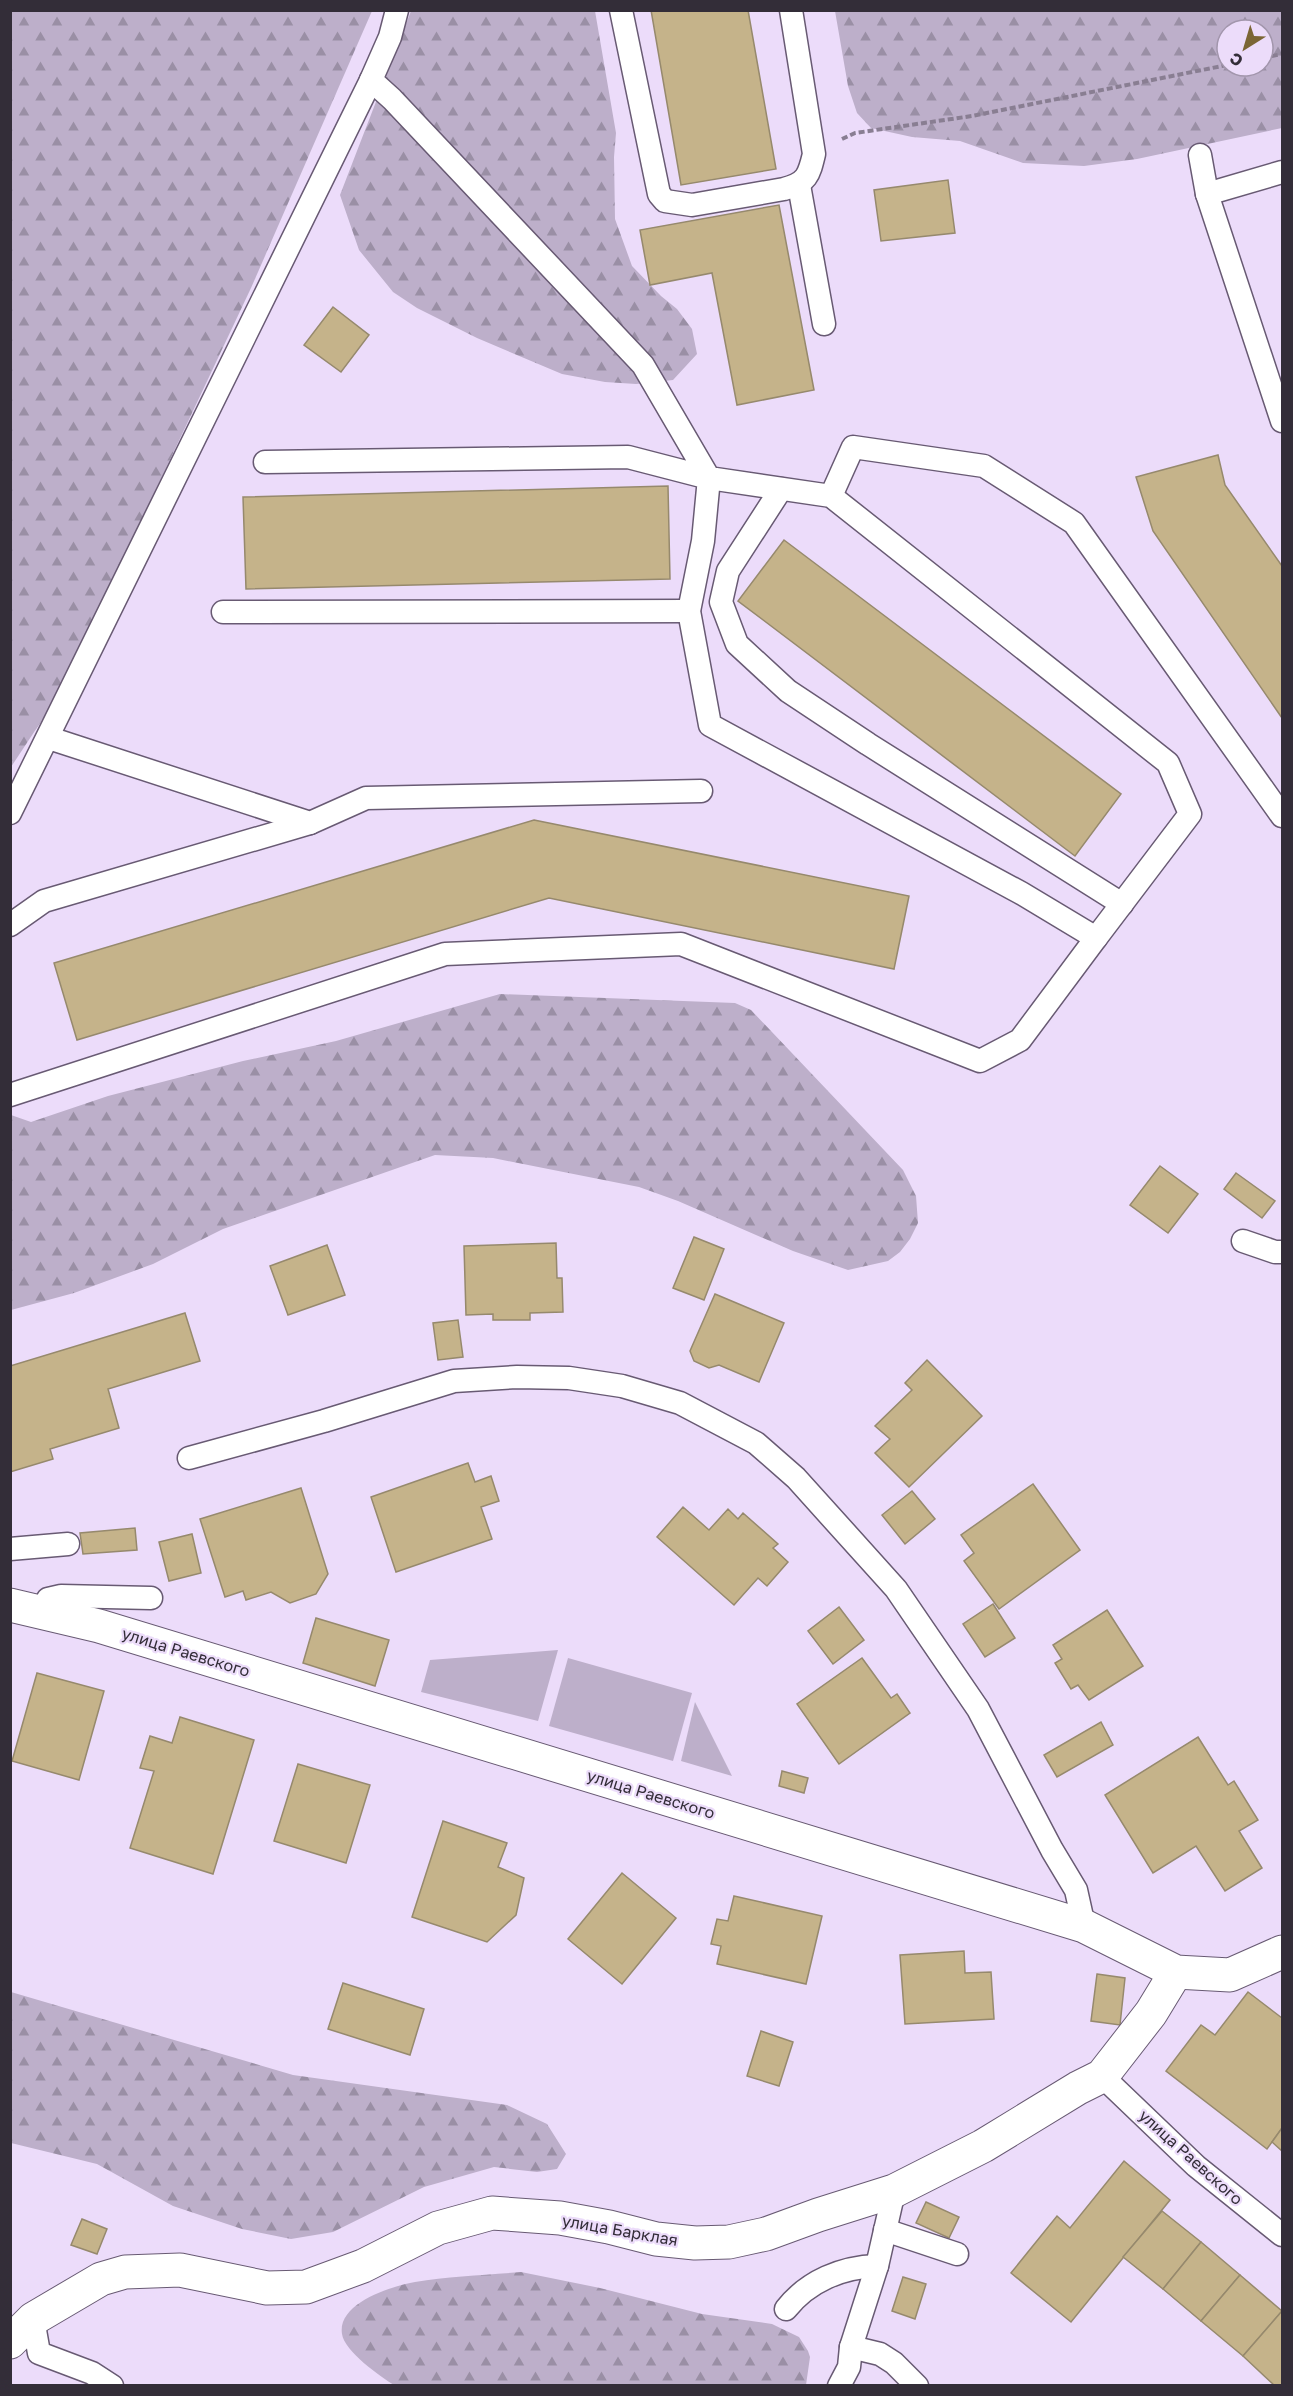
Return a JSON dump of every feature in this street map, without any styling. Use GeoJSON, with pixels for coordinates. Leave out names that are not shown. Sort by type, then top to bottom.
{"type":"FeatureCollection","features":[{"type":"Feature","properties":{"kind":"street","name":"улица Раевского"},"geometry":{"type":"LineString","coordinates":[[26,1608],[99,1626],[1084,1926],[1176,1972],[1230,1975],[1282,1952]]}},
{"type":"Feature","properties":{"kind":"street","name":"улица Барклая"},"geometry":{"type":"LineString","coordinates":[[22,2330],[101,2279],[125,2272],[180,2270],[267,2288],[306,2287],[363,2266],[438,2228],[492,2213],[560,2218],[657,2239],[695,2243],[729,2242],[766,2234],[894,2191],[983,2146],[1078,2088],[1102,2076],[1151,2013],[1176,1972]]}},
{"type":"Feature","properties":{"kind":"lane"},"geometry":{"type":"LineString","coordinates":[[10,813],[49,738],[371,80],[390,37],[398,10]]}},
{"type":"Feature","properties":{"kind":"lane"},"geometry":{"type":"LineString","coordinates":[[621,10],[659,194],[665,201],[692,205],[799,185],[809,174],[814,153],[791,10]]}},
{"type":"Feature","properties":{"kind":"lane"},"geometry":{"type":"LineString","coordinates":[[371,80],[392,99],[643,364],[709,478],[703,540],[689,611],[710,726],[1021,893],[1096,938]]}},
{"type":"Feature","properties":{"kind":"lane"},"geometry":{"type":"LineString","coordinates":[[1200,154],[1208,195],[1282,421]]}},
{"type":"Feature","properties":{"kind":"lane"},"geometry":{"type":"LineString","coordinates":[[1208,195],[1282,172]]}},
{"type":"Feature","properties":{"kind":"lane"},"geometry":{"type":"LineString","coordinates":[[799,185],[824,324]]}},
{"type":"Feature","properties":{"kind":"lane"},"geometry":{"type":"LineString","coordinates":[[831,496],[853,447],[984,466],[1074,523],[1282,816]]}},
{"type":"Feature","properties":{"kind":"lane"},"geometry":{"type":"LineString","coordinates":[[10,1095],[445,954],[681,944],[980,1061],[1020,1040],[1190,814],[1168,763],[831,496],[709,478],[628,457],[265,462]]}},
{"type":"Feature","properties":{"kind":"lane"},"geometry":{"type":"LineString","coordinates":[[781,489],[728,571],[721,602],[737,644],[788,691],[878,751],[1122,904]]}},
{"type":"Feature","properties":{"kind":"lane"},"geometry":{"type":"LineString","coordinates":[[223,612],[689,611]]}},
{"type":"Feature","properties":{"kind":"lane"},"geometry":{"type":"LineString","coordinates":[[49,738],[310,823]]}},
{"type":"Feature","properties":{"kind":"lane"},"geometry":{"type":"LineString","coordinates":[[10,925],[44,901],[310,823],[366,798],[701,791]]}},
{"type":"Feature","properties":{"kind":"lane"},"geometry":{"type":"LineString","coordinates":[[1243,1241],[1275,1252],[1282,1252]]}},
{"type":"Feature","properties":{"kind":"lane"},"geometry":{"type":"LineString","coordinates":[[189,1458],[324,1422],[454,1381],[517,1377],[569,1378],[622,1386],[680,1403],[756,1443],[796,1478],[896,1589],[978,1708],[1052,1850],[1076,1890],[1084,1926]]}},
{"type":"Feature","properties":{"kind":"lane"},"geometry":{"type":"LineString","coordinates":[[10,1549],[68,1544]]}},
{"type":"Feature","properties":{"kind":"lane"},"geometry":{"type":"LineString","coordinates":[[26,1608],[43,1605],[48,1599],[61,1596],[151,1598]]}},
{"type":"Feature","properties":{"kind":"lane","name":"улица Раевского"},"geometry":{"type":"LineString","coordinates":[[1102,2076],[1197,2166],[1282,2235]]}},
{"type":"Feature","properties":{"kind":"lane"},"geometry":{"type":"LineString","coordinates":[[839,2385],[849,2367],[851,2347],[877,2266],[894,2191]]}},
{"type":"Feature","properties":{"kind":"lane"},"geometry":{"type":"LineString","coordinates":[[885,2230],[957,2254]]}},
{"type":"Feature","properties":{"kind":"lane"},"geometry":{"type":"LineString","coordinates":[[786,2309],[800,2293],[828,2276],[854,2268],[877,2266]]}},
{"type":"Feature","properties":{"kind":"lane"},"geometry":{"type":"LineString","coordinates":[[22,2330],[39,2354],[92,2373],[112,2385]]}},
{"type":"Feature","properties":{"kind":"lane"},"geometry":{"type":"LineString","coordinates":[[851,2347],[880,2354],[894,2363],[917,2385]]}},
{"type":"Feature","properties":{"kind":"path"},"geometry":{"type":"LineString","coordinates":[[814,153],[855,133],[972,116],[1215,67]]}},
{"type":"Feature","properties":{"kind":"green space"},"geometry":{"type":"Polygon","coordinates":[[[11,11],[372,11],[251,288],[92,625],[48,711],[11,767],[11,11]]]}},
{"type":"Feature","properties":{"kind":"green space"},"geometry":{"type":"Polygon","coordinates":[[[411,11],[595,11],[616,133],[615,219],[632,266],[677,309],[692,329],[697,354],[673,380],[636,384],[605,382],[562,374],[477,338],[417,308],[393,292],[359,250],[340,195],[411,11]]]}},
{"type":"Feature","properties":{"kind":"green space"},"geometry":{"type":"Polygon","coordinates":[[[835,11],[1282,11],[1282,128],[1137,159],[1084,166],[1023,163],[960,141],[912,137],[871,128],[857,113],[848,86],[835,11]]]}},
{"type":"Feature","properties":{"kind":"green space"},"geometry":{"type":"Polygon","coordinates":[[[500,994],[735,1003],[751,1010],[903,1170],[916,1196],[918,1223],[910,1239],[900,1252],[888,1261],[848,1270],[793,1251],[678,1201],[639,1187],[493,1158],[435,1155],[223,1229],[153,1264],[74,1293],[11,1310],[11,1115],[31,1122],[108,1096],[243,1061],[336,1041],[500,994]]]}},
{"type":"Feature","properties":{"kind":"green space"},"geometry":{"type":"Polygon","coordinates":[[[558,1650],[538,1721],[421,1692],[430,1660],[558,1650]]]}},
{"type":"Feature","properties":{"kind":"green space"},"geometry":{"type":"Polygon","coordinates":[[[568,1658],[692,1693],[673,1761],[549,1726],[568,1658]]]}},
{"type":"Feature","properties":{"kind":"green space"},"geometry":{"type":"Polygon","coordinates":[[[695,1702],[732,1776],[681,1761],[695,1702]]]}},
{"type":"Feature","properties":{"kind":"green space"},"geometry":{"type":"Polygon","coordinates":[[[11,1992],[293,2075],[507,2105],[547,2124],[566,2154],[557,2169],[537,2172],[494,2167],[424,2187],[333,2232],[291,2239],[242,2229],[173,2206],[97,2164],[11,2143],[11,1992]]]}},
{"type":"Feature","properties":{"kind":"green space"},"geometry":{"type":"Polygon","coordinates":[[[521,2272],[600,2288],[702,2314],[772,2324],[799,2337],[808,2351],[810,2357],[806,2385],[394,2385],[364,2363],[344,2341],[343,2323],[348,2313],[380,2292],[428,2280],[521,2272]]]}},
{"type":"Feature","properties":{"kind":"building"},"geometry":{"type":"Polygon","coordinates":[[[651,10],[748,10],[776,169],[681,185],[651,10]]]}},
{"type":"Feature","properties":{"kind":"building"},"geometry":{"type":"Polygon","coordinates":[[[948,180],[955,233],[881,241],[874,190],[948,180]]]}},
{"type":"Feature","properties":{"kind":"building"},"geometry":{"type":"Polygon","coordinates":[[[779,205],[814,390],[737,405],[712,273],[650,285],[640,230],[779,205]]]}},
{"type":"Feature","properties":{"kind":"building"},"geometry":{"type":"Polygon","coordinates":[[[333,307],[369,335],[341,372],[304,345],[333,307]]]}},
{"type":"Feature","properties":{"kind":"building"},"geometry":{"type":"Polygon","coordinates":[[[1218,455],[1225,485],[1282,566],[1282,718],[1153,531],[1136,477],[1218,455]]]}},
{"type":"Feature","properties":{"kind":"building"},"geometry":{"type":"Polygon","coordinates":[[[668,486],[670,579],[246,589],[243,497],[668,486]]]}},
{"type":"Feature","properties":{"kind":"building"},"geometry":{"type":"Polygon","coordinates":[[[784,540],[1121,794],[1075,856],[738,601],[784,540]]]}},
{"type":"Feature","properties":{"kind":"building"},"geometry":{"type":"Polygon","coordinates":[[[534,820],[909,896],[894,969],[549,898],[77,1040],[54,963],[534,820]]]}},
{"type":"Feature","properties":{"kind":"building"},"geometry":{"type":"Polygon","coordinates":[[[1160,1166],[1198,1194],[1168,1233],[1130,1205],[1160,1166]]]}},
{"type":"Feature","properties":{"kind":"building"},"geometry":{"type":"Polygon","coordinates":[[[1236,1173],[1275,1201],[1262,1218],[1224,1189],[1236,1173]]]}},
{"type":"Feature","properties":{"kind":"building"},"geometry":{"type":"Polygon","coordinates":[[[694,1237],[724,1249],[704,1300],[673,1288],[694,1237]]]}},
{"type":"Feature","properties":{"kind":"building"},"geometry":{"type":"Polygon","coordinates":[[[556,1243],[557,1278],[562,1278],[563,1312],[530,1313],[530,1320],[493,1320],[493,1314],[466,1315],[464,1246],[556,1243]]]}},
{"type":"Feature","properties":{"kind":"building"},"geometry":{"type":"Polygon","coordinates":[[[327,1245],[345,1295],[288,1315],[270,1266],[327,1245]]]}},
{"type":"Feature","properties":{"kind":"building"},"geometry":{"type":"Polygon","coordinates":[[[715,1294],[784,1323],[759,1382],[719,1365],[709,1368],[694,1361],[690,1351],[715,1294]]]}},
{"type":"Feature","properties":{"kind":"building"},"geometry":{"type":"Polygon","coordinates":[[[185,1313],[200,1361],[108,1389],[119,1428],[50,1449],[53,1459],[10,1472],[10,1366],[185,1313]]]}},
{"type":"Feature","properties":{"kind":"building"},"geometry":{"type":"Polygon","coordinates":[[[458,1320],[463,1357],[438,1360],[433,1323],[458,1320]]]}},
{"type":"Feature","properties":{"kind":"building"},"geometry":{"type":"Polygon","coordinates":[[[927,1360],[982,1416],[909,1487],[875,1453],[890,1439],[875,1426],[912,1390],[905,1383],[927,1360]]]}},
{"type":"Feature","properties":{"kind":"building"},"geometry":{"type":"Polygon","coordinates":[[[468,1463],[475,1482],[491,1476],[499,1501],[481,1507],[492,1539],[396,1572],[371,1497],[468,1463]]]}},
{"type":"Feature","properties":{"kind":"building"},"geometry":{"type":"Polygon","coordinates":[[[1033,1484],[1080,1550],[999,1609],[964,1561],[974,1553],[961,1535],[1033,1484]]]}},
{"type":"Feature","properties":{"kind":"building"},"geometry":{"type":"Polygon","coordinates":[[[301,1488],[328,1574],[316,1594],[290,1603],[271,1592],[246,1600],[243,1591],[225,1597],[200,1519],[301,1488]]]}},
{"type":"Feature","properties":{"kind":"building"},"geometry":{"type":"Polygon","coordinates":[[[912,1491],[935,1519],[905,1544],[882,1515],[912,1491]]]}},
{"type":"Feature","properties":{"kind":"building"},"geometry":{"type":"Polygon","coordinates":[[[683,1507],[709,1530],[728,1509],[738,1519],[743,1513],[778,1544],[773,1548],[788,1562],[767,1586],[758,1578],[734,1605],[657,1537],[683,1507]]]}},
{"type":"Feature","properties":{"kind":"building"},"geometry":{"type":"Polygon","coordinates":[[[135,1528],[137,1550],[83,1554],[80,1533],[135,1528]]]}},
{"type":"Feature","properties":{"kind":"building"},"geometry":{"type":"Polygon","coordinates":[[[192,1534],[201,1573],[169,1581],[159,1542],[192,1534]]]}},
{"type":"Feature","properties":{"kind":"building"},"geometry":{"type":"Polygon","coordinates":[[[993,1604],[1015,1638],[985,1657],[963,1624],[993,1604]]]}},
{"type":"Feature","properties":{"kind":"building"},"geometry":{"type":"Polygon","coordinates":[[[839,1607],[864,1640],[833,1664],[808,1631],[839,1607]]]}},
{"type":"Feature","properties":{"kind":"building"},"geometry":{"type":"Polygon","coordinates":[[[1107,1610],[1143,1666],[1089,1700],[1078,1685],[1071,1689],[1055,1663],[1062,1659],[1053,1645],[1107,1610]]]}},
{"type":"Feature","properties":{"kind":"building"},"geometry":{"type":"Polygon","coordinates":[[[316,1618],[389,1640],[375,1686],[303,1663],[316,1618]]]}},
{"type":"Feature","properties":{"kind":"building"},"geometry":{"type":"Polygon","coordinates":[[[862,1658],[891,1698],[897,1694],[910,1713],[839,1764],[797,1704],[862,1658]]]}},
{"type":"Feature","properties":{"kind":"building"},"geometry":{"type":"Polygon","coordinates":[[[37,1673],[104,1691],[79,1780],[12,1761],[37,1673]]]}},
{"type":"Feature","properties":{"kind":"building"},"geometry":{"type":"Polygon","coordinates":[[[180,1717],[254,1740],[213,1874],[130,1848],[154,1771],[140,1768],[150,1736],[172,1743],[180,1717]]]}},
{"type":"Feature","properties":{"kind":"building"},"geometry":{"type":"Polygon","coordinates":[[[1101,1722],[1113,1745],[1057,1777],[1044,1755],[1101,1722]]]}},
{"type":"Feature","properties":{"kind":"building"},"geometry":{"type":"Polygon","coordinates":[[[1198,1737],[1228,1785],[1234,1781],[1258,1820],[1239,1831],[1262,1868],[1225,1891],[1196,1846],[1153,1873],[1105,1795],[1198,1737]]]}},
{"type":"Feature","properties":{"kind":"building"},"geometry":{"type":"Polygon","coordinates":[[[298,1764],[370,1785],[346,1863],[274,1841],[298,1764]]]}},
{"type":"Feature","properties":{"kind":"building"},"geometry":{"type":"Polygon","coordinates":[[[782,1771],[808,1778],[804,1793],[779,1786],[782,1771]]]}},
{"type":"Feature","properties":{"kind":"building"},"geometry":{"type":"Polygon","coordinates":[[[443,1821],[507,1843],[498,1867],[524,1878],[516,1915],[487,1942],[412,1917],[443,1821]]]}},
{"type":"Feature","properties":{"kind":"building"},"geometry":{"type":"Polygon","coordinates":[[[622,1873],[676,1918],[622,1984],[568,1939],[622,1873]]]}},
{"type":"Feature","properties":{"kind":"building"},"geometry":{"type":"Polygon","coordinates":[[[734,1896],[822,1916],[806,1984],[717,1964],[721,1946],[711,1944],[717,1919],[728,1921],[734,1896]]]}},
{"type":"Feature","properties":{"kind":"building"},"geometry":{"type":"Polygon","coordinates":[[[964,1951],[965,1973],[991,1972],[994,2019],[905,2024],[900,1955],[964,1951]]]}},
{"type":"Feature","properties":{"kind":"building"},"geometry":{"type":"Polygon","coordinates":[[[1097,1974],[1125,1978],[1120,2025],[1091,2021],[1097,1974]]]}},
{"type":"Feature","properties":{"kind":"building"},"geometry":{"type":"Polygon","coordinates":[[[343,1983],[424,2009],[410,2055],[328,2029],[343,1983]]]}},
{"type":"Feature","properties":{"kind":"building"},"geometry":{"type":"Polygon","coordinates":[[[1248,1992],[1282,2018],[1282,2128],[1267,2149],[1166,2071],[1201,2025],[1215,2035],[1248,1992]]]}},
{"type":"Feature","properties":{"kind":"building"},"geometry":{"type":"Polygon","coordinates":[[[761,2031],[793,2042],[779,2086],[747,2076],[761,2031]]]}},
{"type":"Feature","properties":{"kind":"building"},"geometry":{"type":"Polygon","coordinates":[[[1282,2128],[1282,2151],[1272,2142],[1282,2128]]]}},
{"type":"Feature","properties":{"kind":"building"},"geometry":{"type":"Polygon","coordinates":[[[1124,2161],[1170,2200],[1071,2322],[1011,2273],[1057,2216],[1070,2228],[1124,2161]]]}},
{"type":"Feature","properties":{"kind":"building"},"geometry":{"type":"Polygon","coordinates":[[[926,2202],[959,2217],[949,2238],[916,2223],[926,2202]]]}},
{"type":"Feature","properties":{"kind":"building"},"geometry":{"type":"Polygon","coordinates":[[[1162,2211],[1201,2242],[1163,2289],[1123,2257],[1162,2211]]]}},
{"type":"Feature","properties":{"kind":"building"},"geometry":{"type":"Polygon","coordinates":[[[82,2219],[107,2229],[97,2254],[71,2245],[82,2219]]]}},
{"type":"Feature","properties":{"kind":"building"},"geometry":{"type":"Polygon","coordinates":[[[1201,2242],[1240,2275],[1201,2321],[1163,2289],[1201,2242]]]}},
{"type":"Feature","properties":{"kind":"building"},"geometry":{"type":"Polygon","coordinates":[[[1240,2275],[1282,2311],[1243,2356],[1201,2321],[1240,2275]]]}},
{"type":"Feature","properties":{"kind":"building"},"geometry":{"type":"Polygon","coordinates":[[[903,2277],[926,2284],[915,2319],[892,2311],[903,2277]]]}},
{"type":"Feature","properties":{"kind":"building"},"geometry":{"type":"Polygon","coordinates":[[[1282,2311],[1282,2386],[1275,2386],[1243,2356],[1282,2311]]]}}]}
